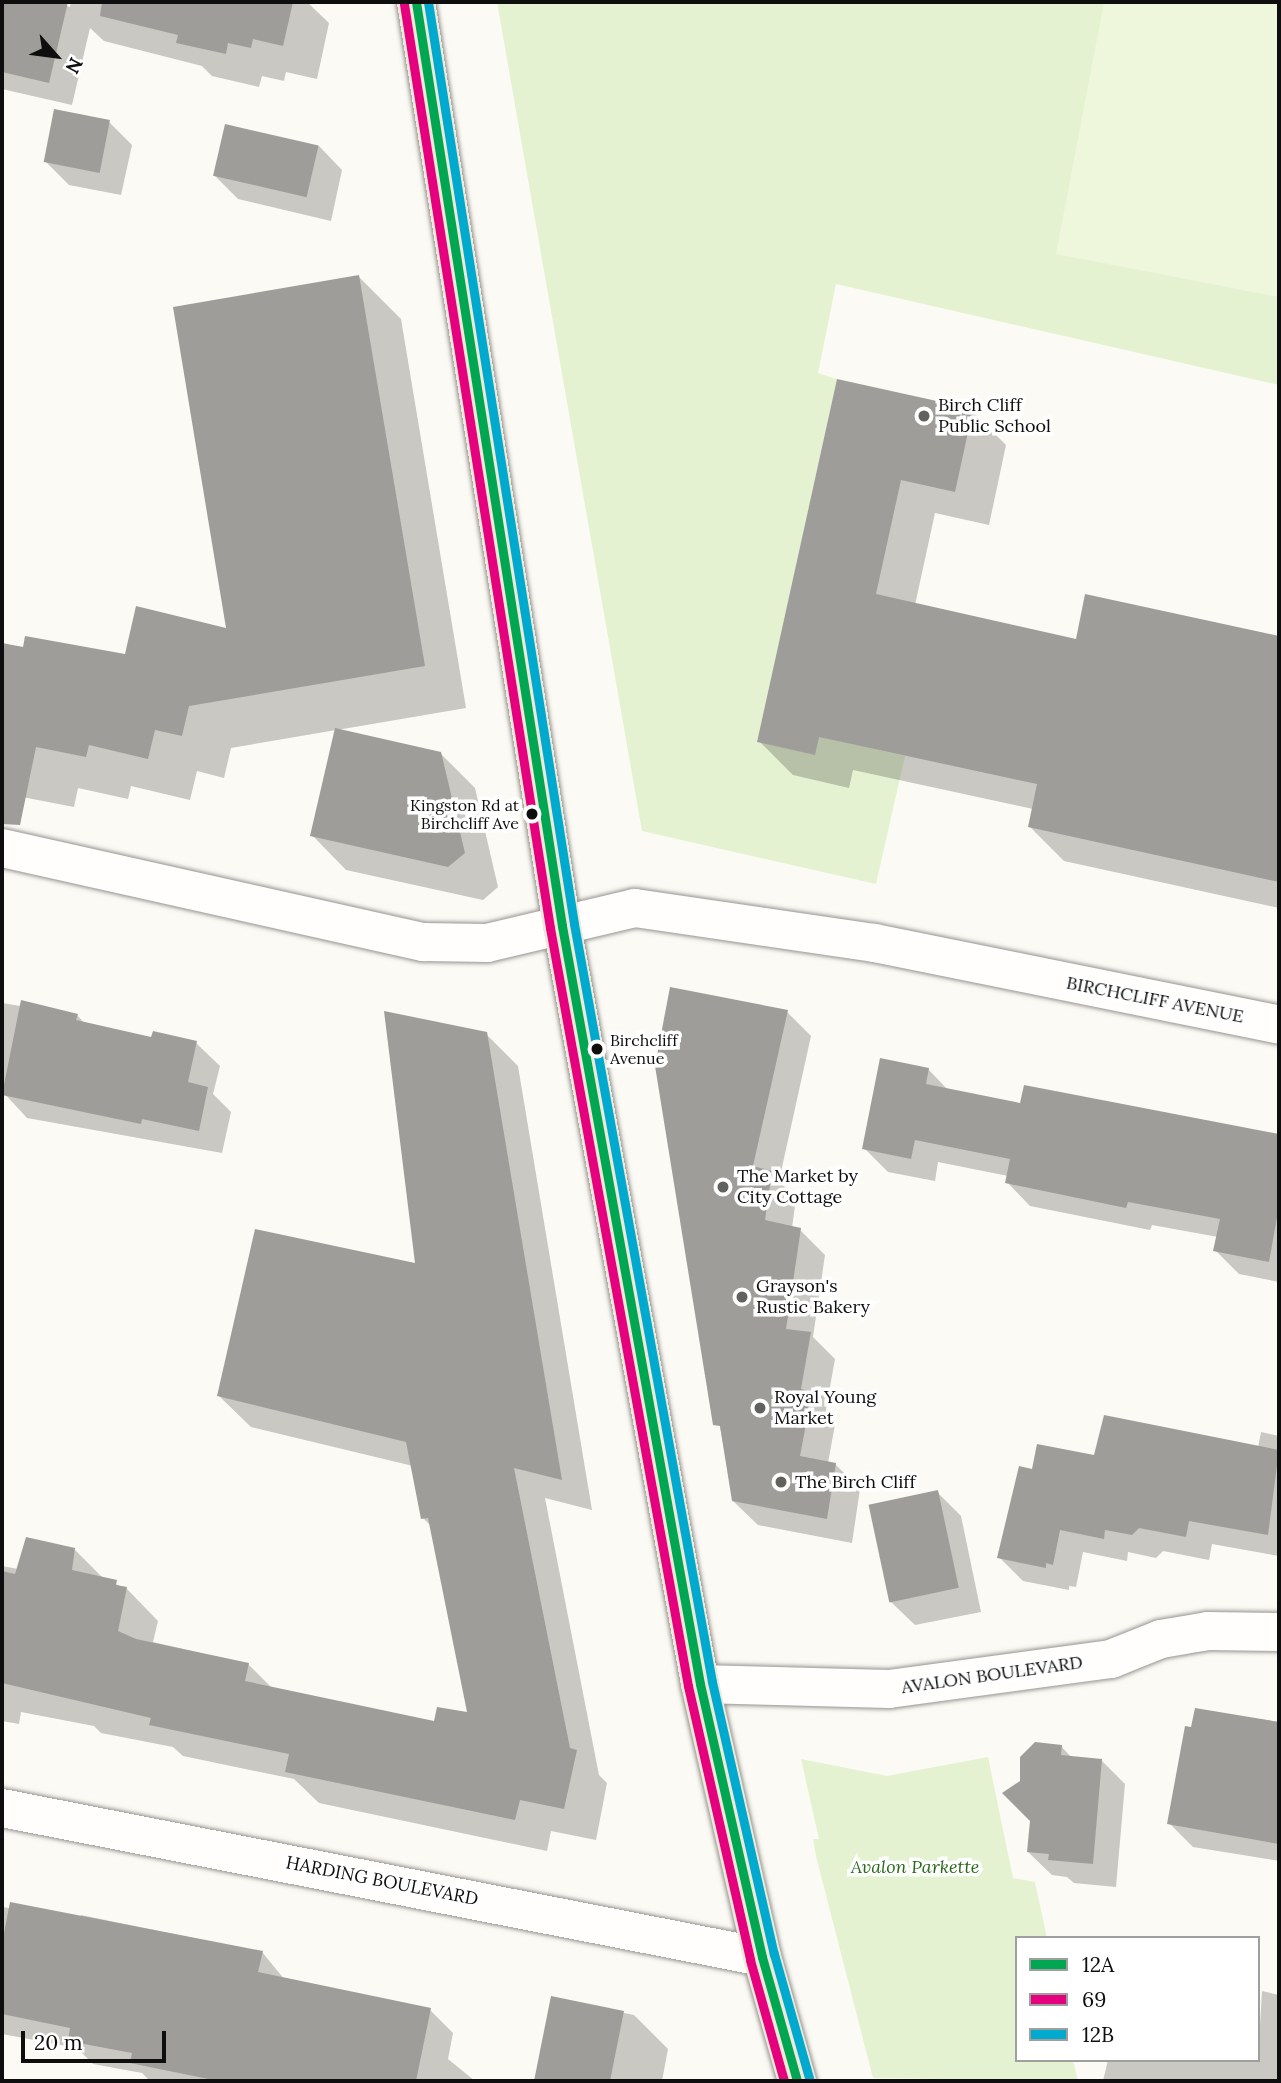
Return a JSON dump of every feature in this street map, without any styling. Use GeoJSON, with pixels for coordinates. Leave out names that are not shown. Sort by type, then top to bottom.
{"type":"FeatureCollection","features":[{"type":"Feature","properties":{"kind":"main road"},"geometry":{"type":"LineString","coordinates":[[416,2],[562,926],[701,1684],[762,1957],[797,2081]]}},
{"type":"Feature","properties":{"kind":"street","name":"BIRCHCLIFF AVENUE"},"geometry":{"type":"LineString","coordinates":[[2,848],[424,942],[487,943],[635,908],[874,943],[1279,1026]]}},
{"type":"Feature","properties":{"kind":"street","name":"AVALON BOULEVARD"},"geometry":{"type":"LineString","coordinates":[[701,1684],[889,1689],[1111,1659],[1161,1639],[1208,1631],[1279,1632]]}},
{"type":"Feature","properties":{"kind":"street","name":"HARDING BOULEVARD"},"geometry":{"type":"LineString","coordinates":[[2,1808],[762,1957]]}},
{"type":"Feature","properties":{"kind":"green space"},"geometry":{"type":"Polygon","coordinates":[[[497,2],[1279,2],[1279,385],[836,284],[818,373],[837,379],[757,742],[820,731],[835,740],[905,756],[876,884],[642,831],[497,2]]]}},
{"type":"Feature","properties":{"kind":"green space"},"geometry":{"type":"Polygon","coordinates":[[[1104,2],[1279,2],[1279,297],[1056,254],[1104,2]]]}},
{"type":"Feature","properties":{"kind":"green space","name":"Avalon Parkette"},"geometry":{"type":"Polygon","coordinates":[[[988,1757],[1013,1878],[1035,1882],[1047,1936],[1015,1936],[1015,2062],[1073,2062],[1078,2081],[873,2078],[816,1856],[813,1839],[819,1839],[801,1759],[887,1776],[988,1757]]]}},
{"type":"Feature","properties":{"kind":"building"},"geometry":{"type":"Polygon","coordinates":[[[2,2],[68,2],[49,83],[2,72],[2,2]]]}},
{"type":"Feature","properties":{"kind":"building"},"geometry":{"type":"Polygon","coordinates":[[[102,2],[293,2],[283,46],[253,39],[251,48],[228,43],[226,54],[176,43],[178,35],[100,16],[102,2]]]}},
{"type":"Feature","properties":{"kind":"building"},"geometry":{"type":"Polygon","coordinates":[[[54,109],[110,120],[100,173],[44,162],[54,109]]]}},
{"type":"Feature","properties":{"kind":"building"},"geometry":{"type":"Polygon","coordinates":[[[225,124],[319,146],[307,197],[213,176],[225,124]]]}},
{"type":"Feature","properties":{"kind":"building"},"geometry":{"type":"Polygon","coordinates":[[[359,275],[425,666],[189,706],[182,736],[155,730],[148,759],[89,745],[86,757],[36,747],[20,825],[2,824],[2,643],[23,647],[25,636],[125,654],[136,606],[226,628],[173,307],[359,275]]]}},
{"type":"Feature","properties":{"kind":"building"},"geometry":{"type":"Polygon","coordinates":[[[837,379],[973,409],[955,492],[901,480],[876,594],[1076,639],[1085,594],[1279,636],[1279,882],[1028,827],[1037,784],[819,737],[815,755],[757,742],[837,379]]]}},
{"type":"Feature","properties":{"kind":"building"},"geometry":{"type":"Polygon","coordinates":[[[335,728],[441,752],[465,853],[448,867],[310,836],[335,728]]]}},
{"type":"Feature","properties":{"kind":"building"},"geometry":{"type":"Polygon","coordinates":[[[670,987],[788,1010],[753,1166],[772,1171],[765,1220],[801,1228],[786,1329],[811,1332],[801,1389],[812,1392],[800,1456],[836,1463],[827,1519],[732,1501],[720,1426],[713,1425],[655,1066],[670,987]]]}},
{"type":"Feature","properties":{"kind":"building"},"geometry":{"type":"Polygon","coordinates":[[[21,1000],[78,1014],[76,1020],[151,1037],[153,1031],[197,1041],[188,1082],[208,1087],[199,1131],[142,1119],[141,1124],[2,1095],[21,1000]]]}},
{"type":"Feature","properties":{"kind":"building"},"geometry":{"type":"Polygon","coordinates":[[[384,1011],[487,1032],[562,1480],[514,1468],[570,1748],[577,1750],[564,1809],[520,1800],[515,1820],[285,1772],[289,1754],[149,1725],[151,1718],[2,1683],[2,1571],[15,1574],[26,1537],[75,1548],[72,1570],[117,1580],[116,1585],[127,1587],[118,1631],[136,1639],[249,1663],[245,1681],[434,1721],[437,1707],[467,1712],[428,1518],[421,1519],[406,1442],[217,1396],[255,1229],[415,1263],[384,1011]]]}},
{"type":"Feature","properties":{"kind":"building"},"geometry":{"type":"Polygon","coordinates":[[[880,1058],[929,1068],[926,1084],[1020,1103],[1024,1085],[1279,1134],[1279,1206],[1269,1262],[1213,1251],[1220,1219],[1128,1202],[1126,1208],[1005,1183],[1010,1159],[915,1140],[911,1159],[862,1149],[880,1058]]]}},
{"type":"Feature","properties":{"kind":"building"},"geometry":{"type":"Polygon","coordinates":[[[1104,1415],[1279,1450],[1268,1535],[1189,1521],[1186,1537],[1139,1528],[1132,1535],[1105,1530],[1104,1539],[1060,1530],[1053,1565],[1046,1563],[1046,1568],[997,1558],[1019,1466],[1032,1469],[1037,1444],[1094,1455],[1104,1415]]]}},
{"type":"Feature","properties":{"kind":"building"},"geometry":{"type":"Polygon","coordinates":[[[938,1490],[959,1588],[889,1603],[869,1505],[938,1490]]]}},
{"type":"Feature","properties":{"kind":"building"},"geometry":{"type":"Polygon","coordinates":[[[1195,1708],[1279,1722],[1279,1844],[1167,1824],[1185,1726],[1191,1727],[1195,1708]]]}},
{"type":"Feature","properties":{"kind":"building"},"geometry":{"type":"Polygon","coordinates":[[[1035,1742],[1062,1745],[1061,1755],[1102,1759],[1093,1864],[1048,1860],[1049,1854],[1027,1852],[1030,1821],[1002,1793],[1020,1781],[1020,1757],[1035,1742]]]}},
{"type":"Feature","properties":{"kind":"building"},"geometry":{"type":"Polygon","coordinates":[[[10,1902],[263,1951],[258,1972],[431,2008],[416,2081],[218,2081],[130,2063],[132,2053],[68,2041],[70,2028],[2,2014],[2,1944],[10,1902]]]}},
{"type":"Feature","properties":{"kind":"building"},"geometry":{"type":"Polygon","coordinates":[[[551,1996],[624,2011],[610,2081],[534,2081],[551,1996]]]}},
{"type":"Feature","properties":{"kind":"transit line","name":"12A"},"geometry":{"type":"LineString","coordinates":[[416,2],[562,926],[700,1684],[762,1957],[797,2081]]}},
{"type":"Feature","properties":{"kind":"transit line","name":"12B"},"geometry":{"type":"LineString","coordinates":[[428,2],[574,924],[712,1682],[774,1954],[809,2078]]}},
{"type":"Feature","properties":{"kind":"transit line","name":"69"},"geometry":{"type":"LineString","coordinates":[[404,4],[550,928],[688,1686],[750,1960],[784,2081]]}},
{"type":"Feature","properties":{"kind":"place","name":"Birch Cliff Public School"},"geometry":{"type":"Point","coordinates":[924,416]}},
{"type":"Feature","properties":{"kind":"place","name":"Kingston Rd at Birchcliff Ave"},"geometry":{"type":"Point","coordinates":[532,814]}},
{"type":"Feature","properties":{"kind":"place","name":"Birchcliff Avenue"},"geometry":{"type":"Point","coordinates":[597,1049]}},
{"type":"Feature","properties":{"kind":"place","name":"The Market by City Cottage"},"geometry":{"type":"Point","coordinates":[723,1187]}},
{"type":"Feature","properties":{"kind":"place","name":"Grayson's Rustic Bakery"},"geometry":{"type":"Point","coordinates":[742,1297]}},
{"type":"Feature","properties":{"kind":"place","name":"Royal Young Market"},"geometry":{"type":"Point","coordinates":[760,1408]}},
{"type":"Feature","properties":{"kind":"place","name":"The Birch Cliff"},"geometry":{"type":"Point","coordinates":[781,1482]}}]}
